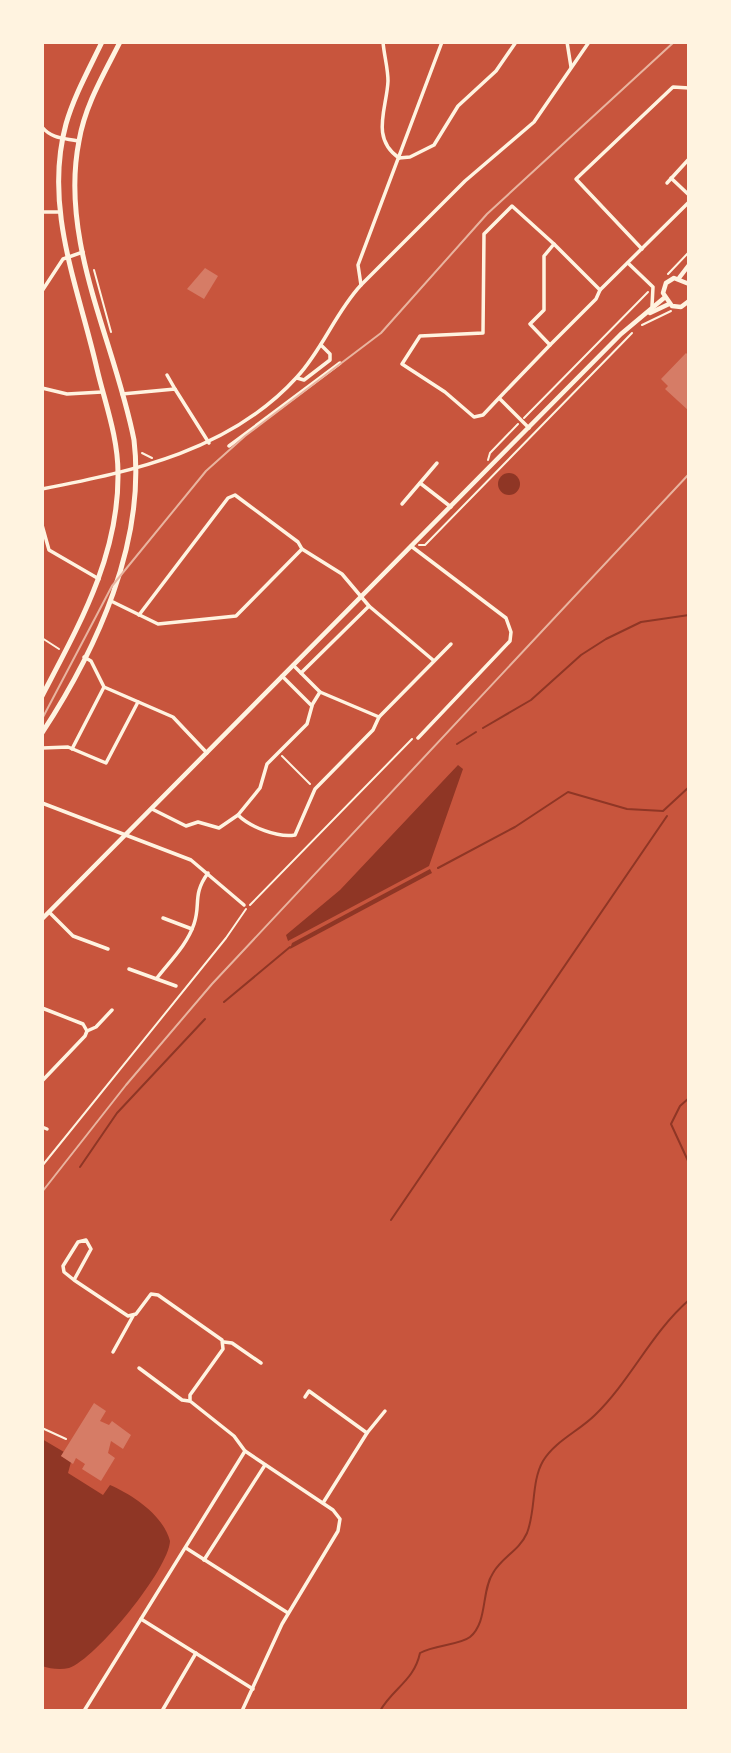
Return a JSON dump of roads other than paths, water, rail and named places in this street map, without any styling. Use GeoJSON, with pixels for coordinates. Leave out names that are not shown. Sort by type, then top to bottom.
{"type":"FeatureCollection","features":[{"type":"Feature","properties":{"kind":"main road"},"geometry":{"type":"LineString","coordinates":[[42,696],[99,579],[113,534],[118,474],[115,440],[67,257],[58,184],[63,139],[79,90],[103,42]]}},
{"type":"Feature","properties":{"kind":"main road"},"geometry":{"type":"LineString","coordinates":[[42,733],[111,601],[128,545],[136,468],[134,440],[83,252],[74,194],[79,141],[88,107],[120,42]]}},
{"type":"Feature","properties":{"kind":"street"},"geometry":{"type":"LineString","coordinates":[[383,42],[388,84],[380,121],[390,149],[399,158],[410,158],[434,145],[458,106],[496,71],[516,42]]}},
{"type":"Feature","properties":{"kind":"street"},"geometry":{"type":"LineString","coordinates":[[361,285],[358,265],[442,42]]}},
{"type":"Feature","properties":{"kind":"street"},"geometry":{"type":"LineString","coordinates":[[567,42],[571,67]]}},
{"type":"Feature","properties":{"kind":"street"},"geometry":{"type":"LineString","coordinates":[[42,488],[118,474],[209,443],[237,427],[297,378],[348,300],[361,285],[465,181],[534,121],[589,42]]}},
{"type":"Feature","properties":{"kind":"street"},"geometry":{"type":"LineString","coordinates":[[642,249],[576,179],[673,87],[689,88]]}},
{"type":"Feature","properties":{"kind":"street"},"geometry":{"type":"LineString","coordinates":[[42,127],[48,134],[79,141]]}},
{"type":"Feature","properties":{"kind":"street"},"geometry":{"type":"LineString","coordinates":[[667,183],[688,160]]}},
{"type":"Feature","properties":{"kind":"street"},"geometry":{"type":"LineString","coordinates":[[671,178],[689,195]]}},
{"type":"Feature","properties":{"kind":"street"},"geometry":{"type":"LineString","coordinates":[[600,290],[517,208],[508,207],[484,234],[483,333],[421,336],[402,364],[445,392],[474,417],[483,415],[596,299],[600,290],[689,202]]}},
{"type":"Feature","properties":{"kind":"street"},"geometry":{"type":"LineString","coordinates":[[42,212],[60,212]]}},
{"type":"Feature","properties":{"kind":"street"},"geometry":{"type":"LineString","coordinates":[[550,345],[530,324],[544,310],[544,257],[554,244]]}},
{"type":"Feature","properties":{"kind":"street"},"geometry":{"type":"LineString","coordinates":[[42,291],[57,266],[67,257],[83,252]]}},
{"type":"Feature","properties":{"kind":"street"},"geometry":{"type":"LineString","coordinates":[[628,263],[653,288],[654,302],[645,314]]}},
{"type":"Feature","properties":{"kind":"street"},"geometry":{"type":"LineString","coordinates":[[679,278],[689,265]]}},
{"type":"Feature","properties":{"kind":"street"},"geometry":{"type":"LineString","coordinates":[[670,308],[664,298],[665,286],[671,279],[689,281]]}},
{"type":"Feature","properties":{"kind":"street"},"geometry":{"type":"LineString","coordinates":[[653,288],[665,286]]}},
{"type":"Feature","properties":{"kind":"street"},"geometry":{"type":"LineString","coordinates":[[42,919],[617,337],[664,298]]}},
{"type":"Feature","properties":{"kind":"street"},"geometry":{"type":"LineString","coordinates":[[645,314],[681,307],[689,302]]}},
{"type":"Feature","properties":{"kind":"street"},"geometry":{"type":"LineString","coordinates":[[297,378],[304,380],[330,360],[330,354],[321,345]]}},
{"type":"Feature","properties":{"kind":"street"},"geometry":{"type":"LineString","coordinates":[[229,446],[340,363]]}},
{"type":"Feature","properties":{"kind":"street"},"geometry":{"type":"LineString","coordinates":[[167,376],[209,443]]}},
{"type":"Feature","properties":{"kind":"street"},"geometry":{"type":"LineString","coordinates":[[42,388],[67,394],[103,392]]}},
{"type":"Feature","properties":{"kind":"street"},"geometry":{"type":"LineString","coordinates":[[122,394],[175,388]]}},
{"type":"Feature","properties":{"kind":"street"},"geometry":{"type":"LineString","coordinates":[[499,398],[530,428]]}},
{"type":"Feature","properties":{"kind":"street"},"geometry":{"type":"LineString","coordinates":[[237,427],[244,435]]}},
{"type":"Feature","properties":{"kind":"street"},"geometry":{"type":"LineString","coordinates":[[402,505],[437,463]]}},
{"type":"Feature","properties":{"kind":"street"},"geometry":{"type":"LineString","coordinates":[[420,483],[451,507]]}},
{"type":"Feature","properties":{"kind":"street"},"geometry":{"type":"LineString","coordinates":[[139,615],[232,495],[247,503],[298,542],[302,549],[342,574],[369,606],[433,660]]}},
{"type":"Feature","properties":{"kind":"street"},"geometry":{"type":"LineString","coordinates":[[42,525],[49,550],[99,579]]}},
{"type":"Feature","properties":{"kind":"street"},"geometry":{"type":"LineString","coordinates":[[411,546],[506,618],[511,632],[510,641],[418,738]]}},
{"type":"Feature","properties":{"kind":"street"},"geometry":{"type":"LineString","coordinates":[[111,601],[158,624],[236,616],[302,549]]}},
{"type":"Feature","properties":{"kind":"street"},"geometry":{"type":"LineString","coordinates":[[301,673],[369,606]]}},
{"type":"Feature","properties":{"kind":"street"},"geometry":{"type":"LineString","coordinates":[[238,815],[253,825],[286,836],[295,835],[315,789],[373,730],[379,717],[451,644]]}},
{"type":"Feature","properties":{"kind":"street"},"geometry":{"type":"LineString","coordinates":[[83,656],[91,661],[104,687],[173,717],[207,753]]}},
{"type":"Feature","properties":{"kind":"street"},"geometry":{"type":"LineString","coordinates":[[293,665],[320,692],[379,717]]}},
{"type":"Feature","properties":{"kind":"street"},"geometry":{"type":"LineString","coordinates":[[282,676],[312,706]]}},
{"type":"Feature","properties":{"kind":"street"},"geometry":{"type":"LineString","coordinates":[[72,749],[104,687]]}},
{"type":"Feature","properties":{"kind":"street"},"geometry":{"type":"LineString","coordinates":[[152,809],[186,826],[198,822],[219,828],[238,815],[254,798],[267,764],[307,724],[312,706],[320,692]]}},
{"type":"Feature","properties":{"kind":"street"},"geometry":{"type":"LineString","coordinates":[[42,748],[72,749],[106,763],[138,702]]}},
{"type":"Feature","properties":{"kind":"street"},"geometry":{"type":"LineString","coordinates":[[42,803],[191,860],[234,900],[244,905]]}},
{"type":"Feature","properties":{"kind":"street"},"geometry":{"type":"LineString","coordinates":[[157,978],[185,943],[192,929],[197,891],[208,873]]}},
{"type":"Feature","properties":{"kind":"street"},"geometry":{"type":"LineString","coordinates":[[49,912],[73,936],[108,949]]}},
{"type":"Feature","properties":{"kind":"street"},"geometry":{"type":"LineString","coordinates":[[163,918],[192,929]]}},
{"type":"Feature","properties":{"kind":"street"},"geometry":{"type":"LineString","coordinates":[[129,969],[176,986]]}},
{"type":"Feature","properties":{"kind":"street"},"geometry":{"type":"LineString","coordinates":[[42,1008],[83,1024],[87,1031]]}},
{"type":"Feature","properties":{"kind":"street"},"geometry":{"type":"LineString","coordinates":[[42,1081],[87,1031],[96,1027],[112,1010]]}},
{"type":"Feature","properties":{"kind":"street"},"geometry":{"type":"LineString","coordinates":[[74,1280],[91,1249],[86,1240],[76,1244],[63,1266],[64,1272],[74,1280],[125,1314],[133,1316]]}},
{"type":"Feature","properties":{"kind":"street"},"geometry":{"type":"LineString","coordinates":[[113,1352],[133,1316],[148,1297],[158,1295],[224,1342],[232,1343],[261,1363]]}},
{"type":"Feature","properties":{"kind":"street"},"geometry":{"type":"LineString","coordinates":[[190,1401],[190,1395],[223,1349],[224,1342]]}},
{"type":"Feature","properties":{"kind":"street"},"geometry":{"type":"LineString","coordinates":[[139,1368],[182,1400],[190,1401],[234,1436],[245,1451],[338,1515],[341,1525],[288,1613],[242,1711]]}},
{"type":"Feature","properties":{"kind":"street"},"geometry":{"type":"LineString","coordinates":[[305,1397],[309,1391],[367,1433]]}},
{"type":"Feature","properties":{"kind":"street"},"geometry":{"type":"LineString","coordinates":[[323,1503],[367,1433],[385,1411]]}},
{"type":"Feature","properties":{"kind":"street"},"geometry":{"type":"LineString","coordinates":[[84,1711],[245,1451]]}},
{"type":"Feature","properties":{"kind":"street"},"geometry":{"type":"LineString","coordinates":[[204,1560],[265,1465]]}},
{"type":"Feature","properties":{"kind":"street"},"geometry":{"type":"LineString","coordinates":[[186,1548],[288,1613]]}},
{"type":"Feature","properties":{"kind":"street"},"geometry":{"type":"LineString","coordinates":[[141,1619],[253,1689]]}},
{"type":"Feature","properties":{"kind":"street"},"geometry":{"type":"LineString","coordinates":[[162,1711],[196,1653]]}},
{"type":"Feature","properties":{"kind":"waterway"},"geometry":{"type":"LineString","coordinates":[[483,728],[531,700],[581,655],[606,639],[641,622],[689,615]]}},
{"type":"Feature","properties":{"kind":"waterway"},"geometry":{"type":"LineString","coordinates":[[457,744],[476,732]]}},
{"type":"Feature","properties":{"kind":"waterway"},"geometry":{"type":"LineString","coordinates":[[438,868],[515,827],[568,792],[627,809],[663,811],[689,787]]}},
{"type":"Feature","properties":{"kind":"waterway"},"geometry":{"type":"LineString","coordinates":[[391,1220],[667,816]]}},
{"type":"Feature","properties":{"kind":"waterway"},"geometry":{"type":"LineString","coordinates":[[224,1002],[290,947]]}},
{"type":"Feature","properties":{"kind":"waterway"},"geometry":{"type":"LineString","coordinates":[[80,1167],[117,1113],[205,1019]]}},
{"type":"Feature","properties":{"kind":"waterway"},"geometry":{"type":"LineString","coordinates":[[689,1098],[680,1106],[671,1124],[689,1163]]}},
{"type":"Feature","properties":{"kind":"waterway"},"geometry":{"type":"LineString","coordinates":[[380,1711],[413,1671],[420,1653],[466,1640],[476,1631],[489,1580],[501,1563],[520,1545],[527,1533],[537,1478],[543,1461],[608,1401],[663,1327],[689,1300]]}},
{"type":"Feature","properties":{"kind":"tram line"},"geometry":{"type":"LineString","coordinates":[[42,719],[112,586],[206,471],[245,436],[381,333],[487,214],[674,42]]}},
{"type":"Feature","properties":{"kind":"railway"},"geometry":{"type":"LineString","coordinates":[[42,1192],[126,1085],[212,984],[689,474]]}}]}
